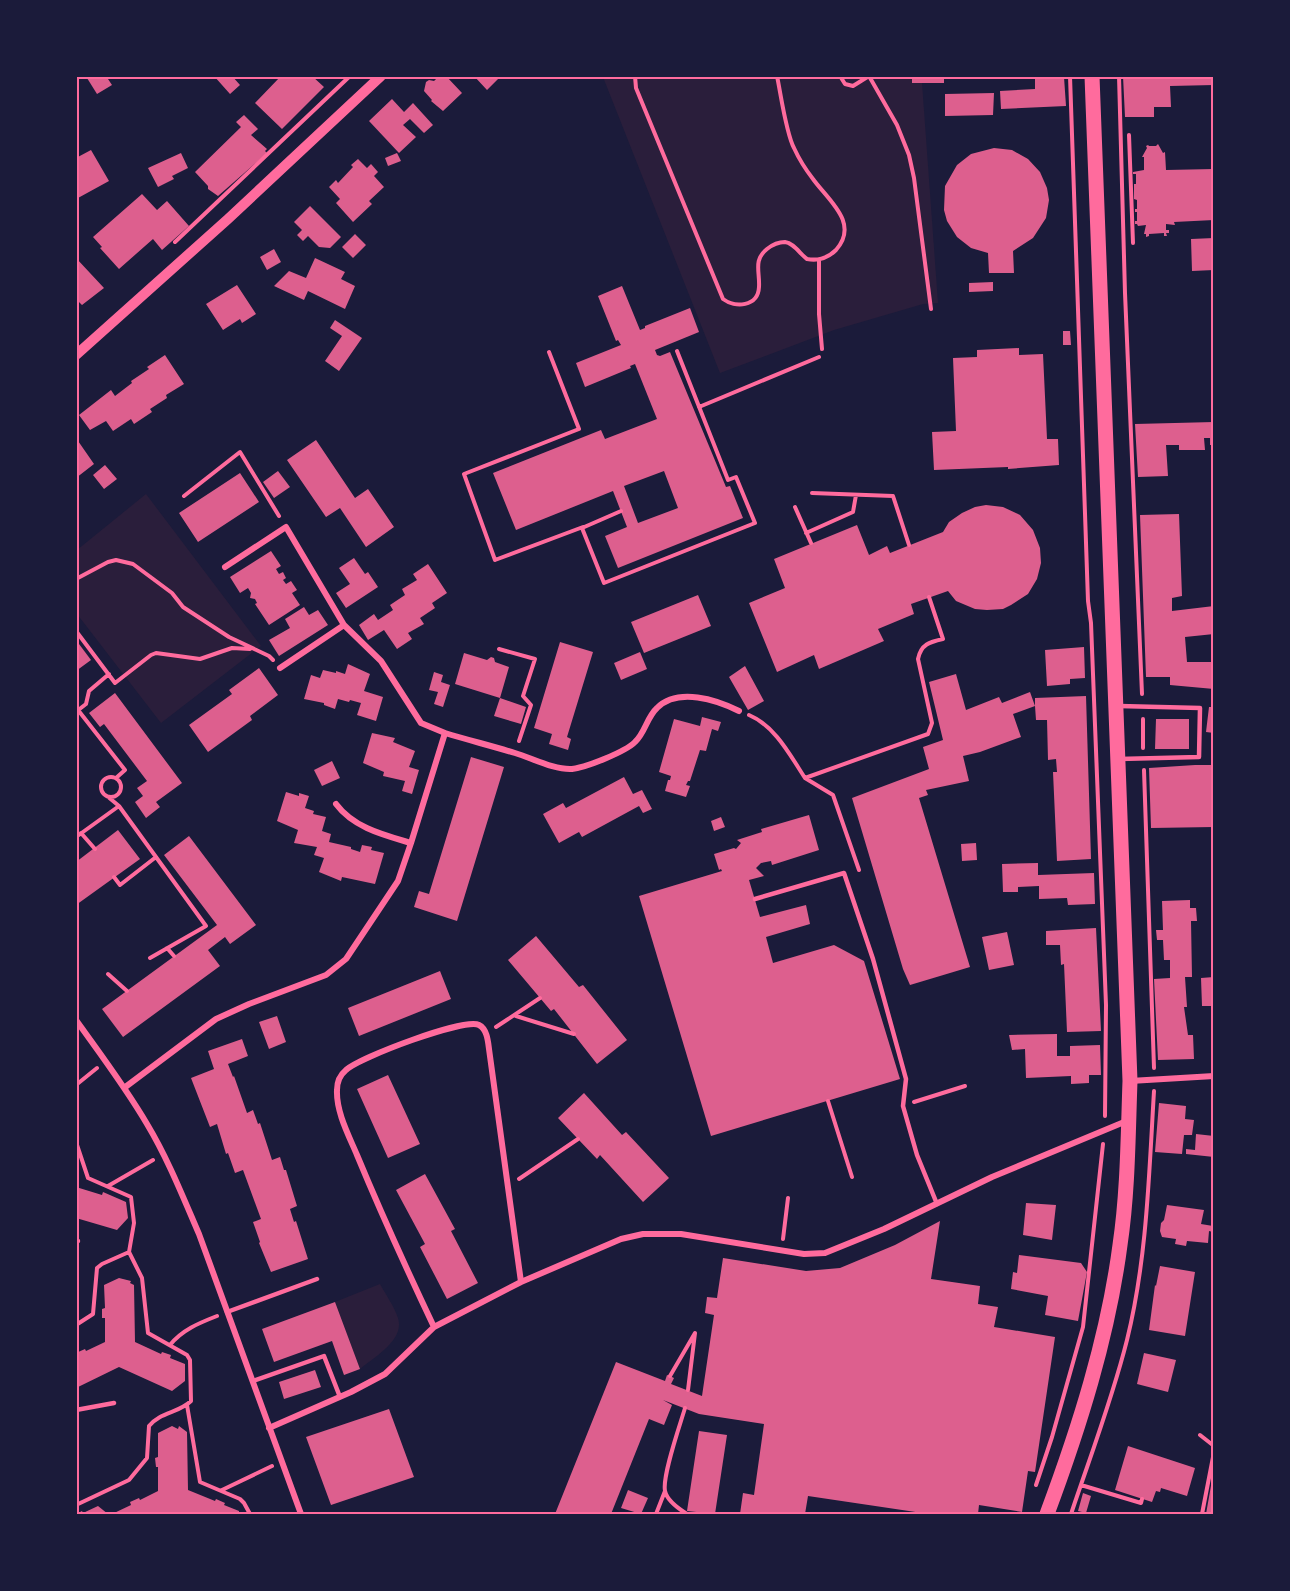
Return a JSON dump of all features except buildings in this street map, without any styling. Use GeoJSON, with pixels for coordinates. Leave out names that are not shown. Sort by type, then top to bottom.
{"type":"FeatureCollection","features":[{"type":"Feature","properties":{"kind":"main road"},"geometry":{"type":"LineString","coordinates":[[1047,1515],[1080,1416],[1104,1332],[1115,1279],[1124,1213],[1130,1081],[1092,76]]}},
{"type":"Feature","properties":{"kind":"street"},"geometry":{"type":"LineString","coordinates":[[76,355],[237,211],[381,76]]}},
{"type":"Feature","properties":{"kind":"street"},"geometry":{"type":"LineString","coordinates":[[225,567],[286,527],[344,625],[381,662],[421,723],[445,733],[570,769],[584,766],[628,748],[635,742],[657,708],[670,700],[684,697],[700,699],[718,702],[739,711]]}},
{"type":"Feature","properties":{"kind":"street"},"geometry":{"type":"LineString","coordinates":[[280,668],[344,625]]}},
{"type":"Feature","properties":{"kind":"street"},"geometry":{"type":"LineString","coordinates":[[124,1088],[216,1019],[326,975],[338,968],[398,880],[445,733]]}},
{"type":"Feature","properties":{"kind":"street"},"geometry":{"type":"LineString","coordinates":[[336,804],[358,824],[411,843]]}},
{"type":"Feature","properties":{"kind":"street"},"geometry":{"type":"LineString","coordinates":[[76,1020],[148,1126],[182,1194],[301,1515]]}},
{"type":"Feature","properties":{"kind":"street"},"geometry":{"type":"LineString","coordinates":[[434,1327],[371,1191],[338,1101],[338,1085],[345,1071],[355,1063],[403,1043],[463,1024],[477,1024],[484,1029],[522,1282]]}},
{"type":"Feature","properties":{"kind":"street"},"geometry":{"type":"LineString","coordinates":[[1130,1081],[1214,1076]]}},
{"type":"Feature","properties":{"kind":"street"},"geometry":{"type":"LineString","coordinates":[[269,1428],[340,1397],[385,1374],[434,1327],[522,1282],[621,1239],[643,1234],[681,1234],[804,1254],[825,1253],[853,1243],[992,1177],[1128,1120]]}},
{"type":"Feature","properties":{"kind":"lane"},"geometry":{"type":"LineString","coordinates":[[1116,706],[1200,708],[1199,757],[1118,759]]}},
{"type":"Feature","properties":{"kind":"lane"},"geometry":{"type":"LineString","coordinates":[[755,900],[844,873],[873,959],[906,1079],[903,1107],[917,1155],[937,1204]]}},
{"type":"Feature","properties":{"kind":"lane"},"geometry":{"type":"LineString","coordinates":[[227,1312],[317,1279]]}},
{"type":"Feature","properties":{"kind":"lane"},"geometry":{"type":"LineString","coordinates":[[253,1382],[324,1356],[340,1397]]}},
{"type":"Feature","properties":{"kind":"lane"},"geometry":{"type":"LineString","coordinates":[[76,1410],[114,1403]]}},
{"type":"Feature","properties":{"kind":"path"},"geometry":{"type":"LineString","coordinates":[[170,247],[350,76]]}},
{"type":"Feature","properties":{"kind":"path"},"geometry":{"type":"LineString","coordinates":[[636,76],[636,88],[723,298],[736,305],[744,305],[751,301],[759,289],[758,259],[772,245],[785,242],[795,247],[807,259],[819,260],[835,251],[844,236],[844,224],[840,212],[813,180],[793,146],[777,76]]}},
{"type":"Feature","properties":{"kind":"path"},"geometry":{"type":"LineString","coordinates":[[840,76],[845,84],[853,86],[869,76],[897,125],[909,155],[931,309]]}},
{"type":"Feature","properties":{"kind":"path"},"geometry":{"type":"LineString","coordinates":[[1033,1492],[1052,1437],[1083,1327],[1104,1129],[1106,1005],[1092,647],[1088,601],[1070,76]]}},
{"type":"Feature","properties":{"kind":"path"},"geometry":{"type":"LineString","coordinates":[[1119,76],[1125,293]]}},
{"type":"Feature","properties":{"kind":"path"},"geometry":{"type":"LineString","coordinates":[[1129,135],[1133,243]]}},
{"type":"Feature","properties":{"kind":"path"},"geometry":{"type":"LineString","coordinates":[[819,260],[819,314],[822,349]]}},
{"type":"Feature","properties":{"kind":"path"},"geometry":{"type":"LineString","coordinates":[[583,527],[604,583],[755,523],[736,477],[728,480],[676,351]]}},
{"type":"Feature","properties":{"kind":"path"},"geometry":{"type":"LineString","coordinates":[[549,352],[579,429],[464,474],[495,560],[621,511]]}},
{"type":"Feature","properties":{"kind":"path"},"geometry":{"type":"LineString","coordinates":[[699,407],[819,357]]}},
{"type":"Feature","properties":{"kind":"path"},"geometry":{"type":"LineString","coordinates":[[184,496],[240,452],[286,527]]}},
{"type":"Feature","properties":{"kind":"path"},"geometry":{"type":"LineString","coordinates":[[812,493],[893,496],[909,545]]}},
{"type":"Feature","properties":{"kind":"path"},"geometry":{"type":"LineString","coordinates":[[806,533],[853,512],[856,495]]}},
{"type":"Feature","properties":{"kind":"path"},"geometry":{"type":"LineString","coordinates":[[795,507],[811,543]]}},
{"type":"Feature","properties":{"kind":"path"},"geometry":{"type":"LineString","coordinates":[[76,579],[108,561],[116,560],[133,564],[167,588],[183,607],[229,637],[256,650],[232,648],[200,659],[156,653],[115,682],[76,631]]}},
{"type":"Feature","properties":{"kind":"path"},"geometry":{"type":"LineString","coordinates":[[805,778],[928,734],[932,723],[918,659],[919,653],[927,643],[944,639],[929,597]]}},
{"type":"Feature","properties":{"kind":"path"},"geometry":{"type":"LineString","coordinates":[[500,649],[534,659],[523,696],[531,705],[515,753]]}},
{"type":"Feature","properties":{"kind":"path"},"geometry":{"type":"LineString","coordinates":[[109,674],[89,691],[86,704],[77,711],[125,770],[116,778]]}},
{"type":"Feature","properties":{"kind":"path"},"geometry":{"type":"LineString","coordinates":[[739,711],[760,719],[782,742],[805,778],[833,795],[859,872]]}},
{"type":"Feature","properties":{"kind":"path"},"geometry":{"type":"LineString","coordinates":[[107,796],[114,796],[120,792],[120,783],[116,778],[110,777],[102,782],[103,792],[107,796],[119,806],[206,926],[150,958]]}},
{"type":"Feature","properties":{"kind":"path"},"geometry":{"type":"LineString","coordinates":[[76,837],[119,806]]}},
{"type":"Feature","properties":{"kind":"path"},"geometry":{"type":"LineString","coordinates":[[81,833],[94,849]]}},
{"type":"Feature","properties":{"kind":"path"},"geometry":{"type":"LineString","coordinates":[[114,877],[120,885],[156,857]]}},
{"type":"Feature","properties":{"kind":"path"},"geometry":{"type":"LineString","coordinates":[[167,948],[174,956]]}},
{"type":"Feature","properties":{"kind":"path"},"geometry":{"type":"LineString","coordinates":[[108,974],[127,992]]}},
{"type":"Feature","properties":{"kind":"path"},"geometry":{"type":"LineString","coordinates":[[486,1033],[540,998]]}},
{"type":"Feature","properties":{"kind":"path"},"geometry":{"type":"LineString","coordinates":[[515,1015],[574,1034]]}},
{"type":"Feature","properties":{"kind":"path"},"geometry":{"type":"LineString","coordinates":[[76,1085],[87,1077]]}},
{"type":"Feature","properties":{"kind":"path"},"geometry":{"type":"LineString","coordinates":[[925,1098],[965,1086]]}},
{"type":"Feature","properties":{"kind":"path"},"geometry":{"type":"LineString","coordinates":[[828,1101],[852,1177]]}},
{"type":"Feature","properties":{"kind":"path"},"geometry":{"type":"LineString","coordinates":[[508,1186],[578,1139]]}},
{"type":"Feature","properties":{"kind":"path"},"geometry":{"type":"LineString","coordinates":[[76,1142],[88,1178],[130,1197],[134,1222],[129,1252],[142,1278],[147,1333],[187,1354],[190,1360],[191,1401],[187,1406],[159,1417],[148,1426],[147,1458],[129,1480],[76,1505]]}},
{"type":"Feature","properties":{"kind":"path"},"geometry":{"type":"LineString","coordinates":[[107,1186],[144,1166]]}},
{"type":"Feature","properties":{"kind":"path"},"geometry":{"type":"LineString","coordinates":[[782,1245],[788,1198]]}},
{"type":"Feature","properties":{"kind":"path"},"geometry":{"type":"LineString","coordinates":[[76,1325],[93,1314],[97,1268],[129,1252]]}},
{"type":"Feature","properties":{"kind":"path"},"geometry":{"type":"LineString","coordinates":[[170,1346],[177,1337],[205,1321]]}},
{"type":"Feature","properties":{"kind":"path"},"geometry":{"type":"LineString","coordinates":[[669,1376],[695,1333],[688,1390]]}},
{"type":"Feature","properties":{"kind":"path"},"geometry":{"type":"LineString","coordinates":[[1071,1515],[1108,1404]]}},
{"type":"Feature","properties":{"kind":"path"},"geometry":{"type":"LineString","coordinates":[[187,1406],[200,1482],[221,1490],[244,1503],[250,1515]]}},
{"type":"Feature","properties":{"kind":"path"},"geometry":{"type":"LineString","coordinates":[[656,1515],[665,1491],[665,1479],[685,1408]]}},
{"type":"Feature","properties":{"kind":"path"},"geometry":{"type":"LineString","coordinates":[[1200,1435],[1214,1446]]}},
{"type":"Feature","properties":{"kind":"path"},"geometry":{"type":"LineString","coordinates":[[1202,1515],[1214,1452]]}},
{"type":"Feature","properties":{"kind":"path"},"geometry":{"type":"LineString","coordinates":[[221,1490],[261,1471]]}},
{"type":"Feature","properties":{"kind":"path"},"geometry":{"type":"LineString","coordinates":[[1081,1485],[1141,1503],[1142,1498]]}},
{"type":"Feature","properties":{"kind":"path"},"geometry":{"type":"LineString","coordinates":[[665,1491],[669,1499],[687,1515]]}},
{"type":"Feature","properties":{"kind":"shaded area"},"geometry":{"type":"Polygon","coordinates":[[[603,77],[912,77],[912,83],[922,83],[938,303],[923,304],[834,330],[720,373],[603,77]]]}},
{"type":"Feature","properties":{"kind":"shaded area"},"geometry":{"type":"Polygon","coordinates":[[[146,494],[261,646],[161,723],[77,614],[77,550],[146,494]]]}},
{"type":"Feature","properties":{"kind":"shaded area"},"geometry":{"type":"Polygon","coordinates":[[[380,1284],[398,1318],[399,1326],[393,1341],[360,1369],[335,1302],[380,1284]]]}}]}
